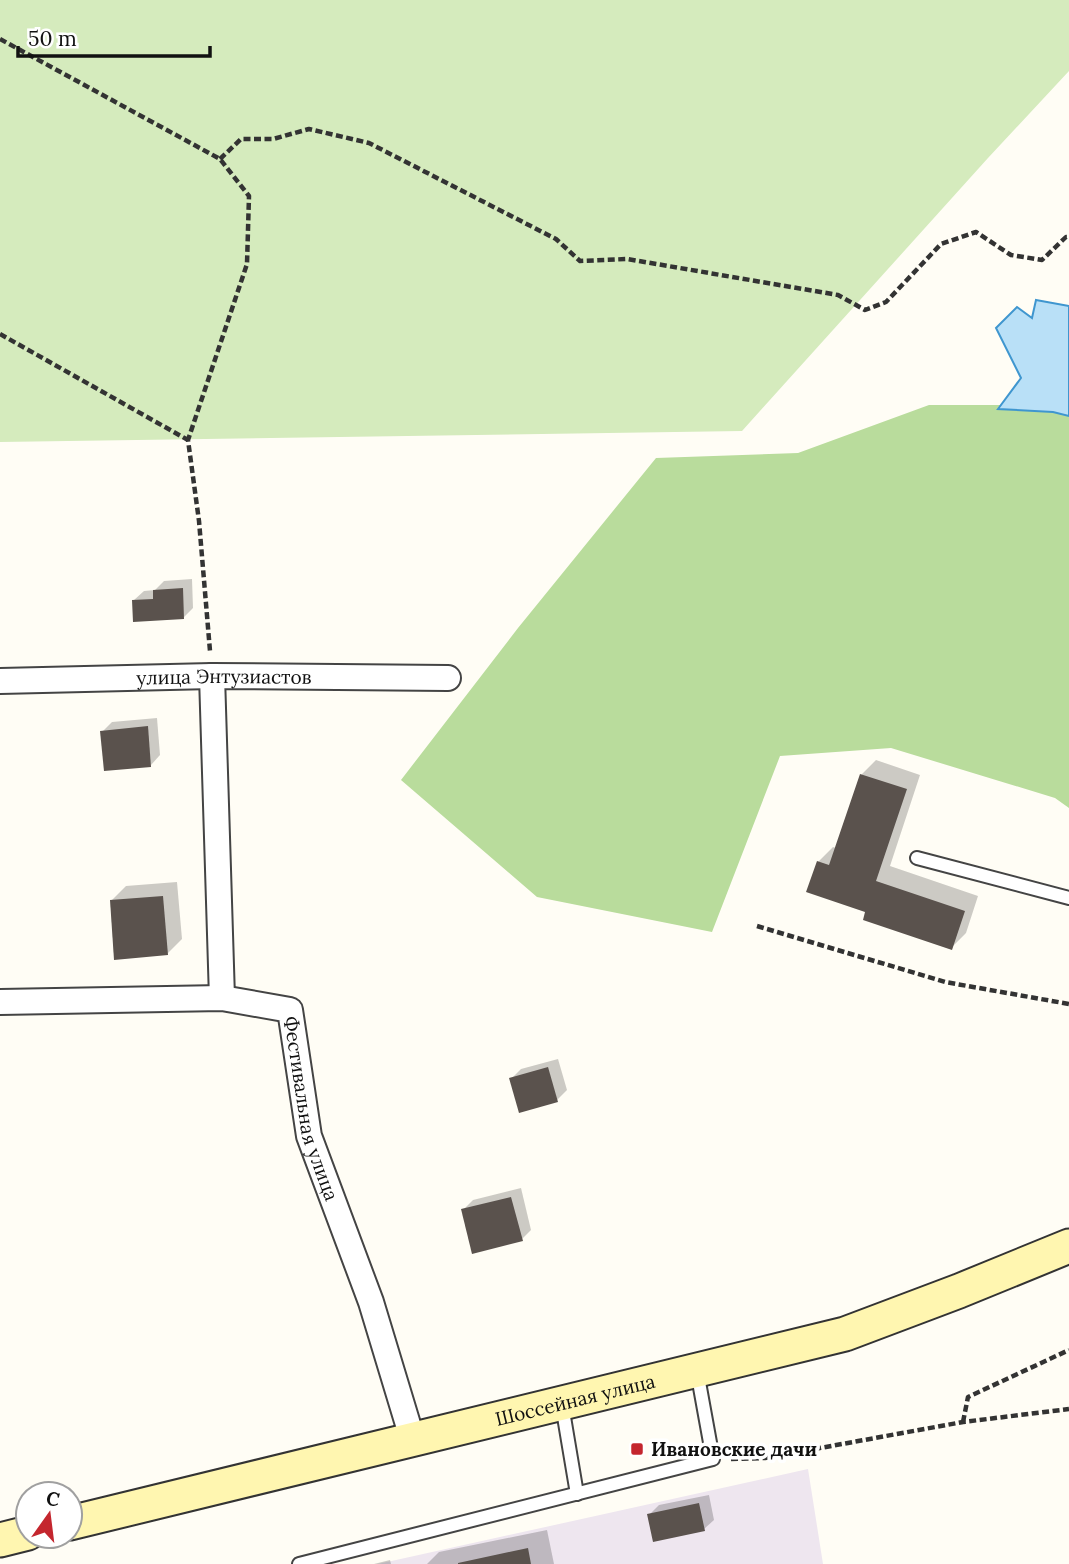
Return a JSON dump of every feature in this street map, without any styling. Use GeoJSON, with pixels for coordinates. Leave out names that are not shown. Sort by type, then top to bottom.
{"type":"FeatureCollection","features":[{"type":"Feature","properties":{"kind":"main road","name":"Шоссейная улица"},"geometry":{"type":"LineString","coordinates":[[84,1520],[845,1334],[959,1292],[1069,1246]]}},
{"type":"Feature","properties":{"kind":"street","name":"улица Энтузиастов"},"geometry":{"type":"LineString","coordinates":[[0,681],[212,676],[448,678]]}},
{"type":"Feature","properties":{"kind":"street"},"geometry":{"type":"LineString","coordinates":[[212,676],[222,998]]}},
{"type":"Feature","properties":{"kind":"street","name":"Фестивальная улица"},"geometry":{"type":"LineString","coordinates":[[0,1002],[222,998],[290,1010],[309,1136],[371,1302],[413,1441]]}},
{"type":"Feature","properties":{"kind":"lane"},"geometry":{"type":"LineString","coordinates":[[917,858],[1069,898]]}},
{"type":"Feature","properties":{"kind":"lane"},"geometry":{"type":"LineString","coordinates":[[299,1564],[713,1460],[697,1371]]}},
{"type":"Feature","properties":{"kind":"lane"},"geometry":{"type":"LineString","coordinates":[[562,1405],[577,1494]]}},
{"type":"Feature","properties":{"kind":"path"},"geometry":{"type":"LineString","coordinates":[[0,39],[220,159],[249,196],[247,264],[188,440],[199,521],[212,676]]}},
{"type":"Feature","properties":{"kind":"path"},"geometry":{"type":"LineString","coordinates":[[220,159],[241,139],[273,139],[309,129],[358,140],[454,185],[556,239],[580,261],[627,259],[838,295],[865,310],[886,302],[942,244],[976,232],[1011,255],[1042,260],[1069,237]]}},
{"type":"Feature","properties":{"kind":"path"},"geometry":{"type":"LineString","coordinates":[[0,334],[188,440]]}},
{"type":"Feature","properties":{"kind":"path"},"geometry":{"type":"LineString","coordinates":[[757,926],[945,982],[1069,1004]]}},
{"type":"Feature","properties":{"kind":"path"},"geometry":{"type":"LineString","coordinates":[[963,1422],[968,1397],[1069,1350]]}},
{"type":"Feature","properties":{"kind":"path"},"geometry":{"type":"LineString","coordinates":[[713,1460],[765,1458],[963,1422],[1069,1409]]}},
{"type":"Feature","properties":{"kind":"shaded area"},"geometry":{"type":"Polygon","coordinates":[[[808,1469],[823,1564],[378,1564],[808,1469]]]}},
{"type":"Feature","properties":{"kind":"green space"},"geometry":{"type":"Polygon","coordinates":[[[0,0],[1069,0],[1069,71],[742,431],[0,442],[0,0]]]}},
{"type":"Feature","properties":{"kind":"green space"},"geometry":{"type":"Polygon","coordinates":[[[929,405],[1069,405],[1069,808],[1055,798],[891,748],[780,756],[712,932],[537,897],[401,780],[518,628],[656,458],[798,453],[929,405]]]}},
{"type":"Feature","properties":{"kind":"water"},"geometry":{"type":"Polygon","coordinates":[[[1036,300],[1069,306],[1069,416],[1053,412],[998,409],[1021,378],[996,328],[1017,307],[1032,318],[1036,300]]]}},
{"type":"Feature","properties":{"kind":"building"},"geometry":{"type":"Polygon","coordinates":[[[183,588],[184,619],[133,622],[132,600],[153,599],[153,590],[183,588]]]}},
{"type":"Feature","properties":{"kind":"building"},"geometry":{"type":"Polygon","coordinates":[[[148,726],[151,767],[104,771],[100,731],[148,726]]]}},
{"type":"Feature","properties":{"kind":"building"},"geometry":{"type":"Polygon","coordinates":[[[860,774],[907,789],[876,881],[965,911],[952,950],[863,920],[865,912],[806,892],[817,861],[829,865],[860,774]]]}},
{"type":"Feature","properties":{"kind":"building"},"geometry":{"type":"Polygon","coordinates":[[[163,896],[168,955],[114,960],[110,900],[163,896]]]}},
{"type":"Feature","properties":{"kind":"building"},"geometry":{"type":"Polygon","coordinates":[[[548,1067],[558,1102],[519,1113],[509,1078],[548,1067]]]}},
{"type":"Feature","properties":{"kind":"building"},"geometry":{"type":"Polygon","coordinates":[[[511,1197],[523,1241],[472,1254],[461,1209],[511,1197]]]}},
{"type":"Feature","properties":{"kind":"building"},"geometry":{"type":"Polygon","coordinates":[[[699,1503],[705,1531],[653,1542],[647,1514],[699,1503]]]}},
{"type":"Feature","properties":{"kind":"building"},"geometry":{"type":"Polygon","coordinates":[[[528,1548],[531,1564],[458,1564],[458,1563],[528,1548]]]}},
{"type":"Feature","properties":{"kind":"place","name":"Ивановские дачи"},"geometry":{"type":"Point","coordinates":[637,1449]}}]}
